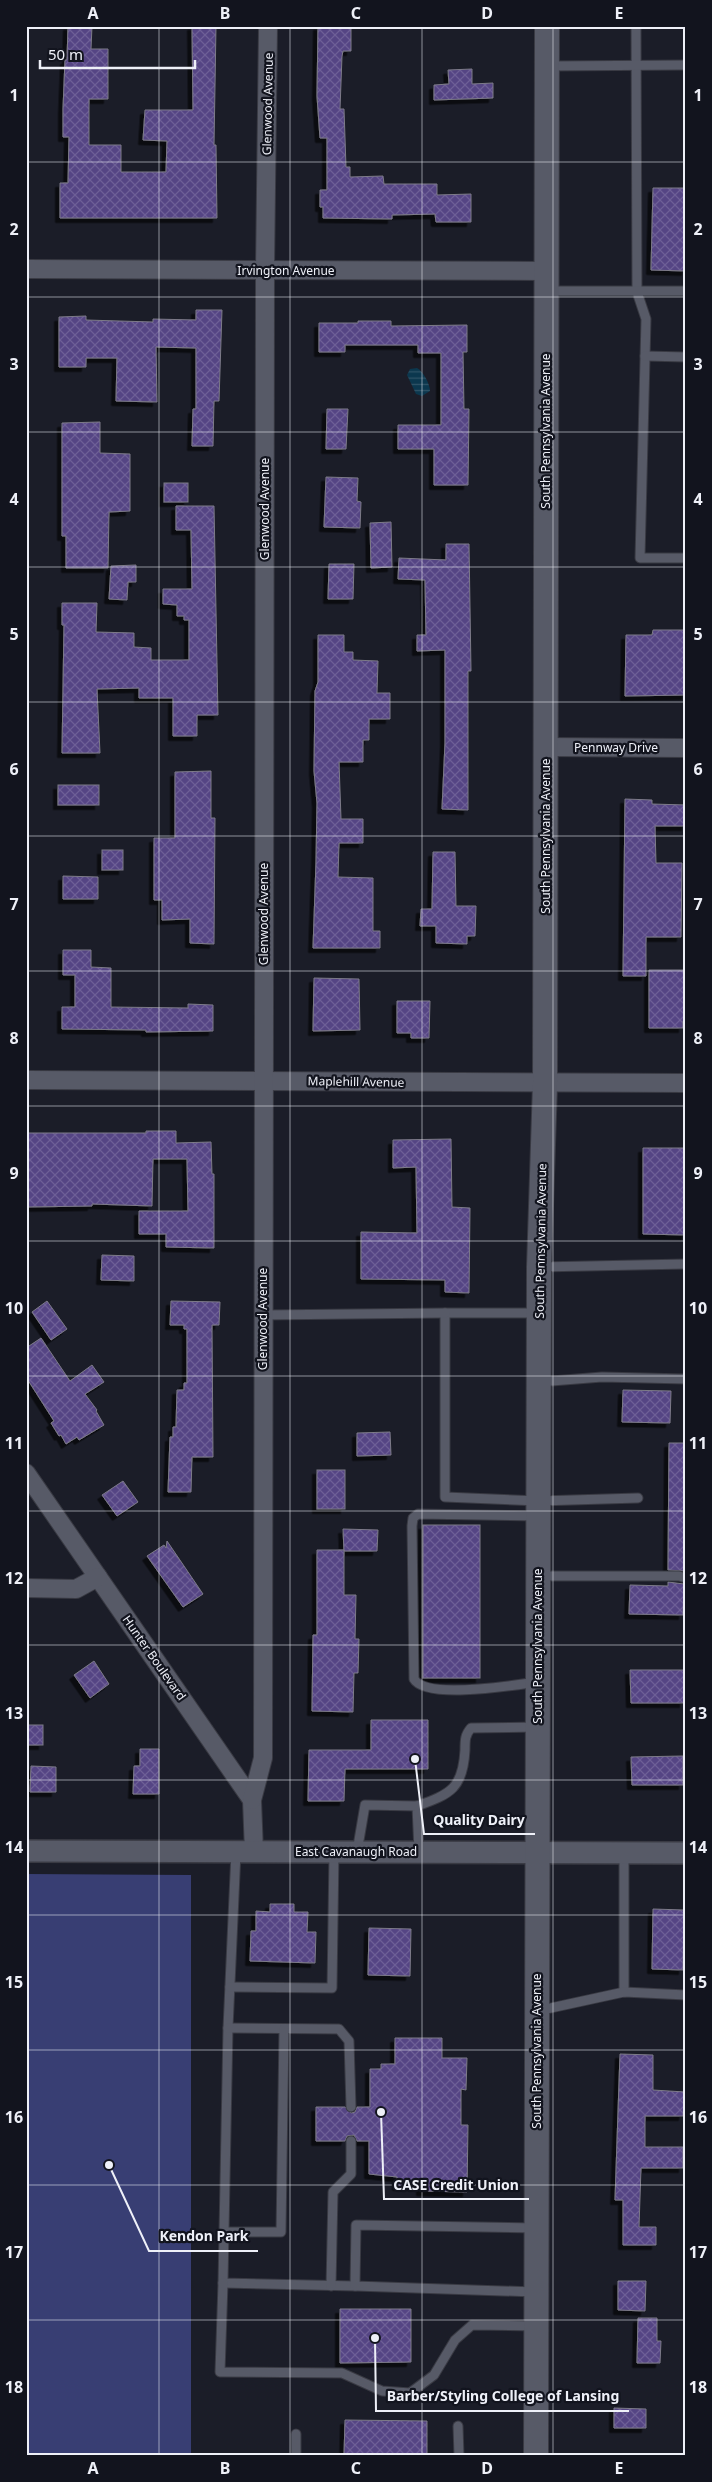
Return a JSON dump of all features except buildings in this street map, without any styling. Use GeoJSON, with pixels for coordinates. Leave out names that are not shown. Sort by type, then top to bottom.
{"type":"FeatureCollection","features":[{"type":"Feature","properties":{"kind":"main road","name":"South Pennsylvania Avenue"},"geometry":{"type":"LineString","coordinates":[[536,2456],[539,1266],[544,1084],[547,26]]}},
{"type":"Feature","properties":{"kind":"street","name":"Glenwood Avenue"},"geometry":{"type":"LineString","coordinates":[[252,1800],[263,1758],[265,270],[268,26]]}},
{"type":"Feature","properties":{"kind":"street","name":"Irvington Avenue"},"geometry":{"type":"LineString","coordinates":[[26,269],[265,270],[546,281]]}},
{"type":"Feature","properties":{"kind":"street","name":"Pennway Drive"},"geometry":{"type":"LineString","coordinates":[[546,747],[686,748]]}},
{"type":"Feature","properties":{"kind":"street","name":"Maplehill Avenue"},"geometry":{"type":"LineString","coordinates":[[26,1080],[544,1084],[686,1083]]}},
{"type":"Feature","properties":{"kind":"street","name":"Hunter Boulevard"},"geometry":{"type":"LineString","coordinates":[[26,1473],[252,1800]]}},
{"type":"Feature","properties":{"kind":"street"},"geometry":{"type":"LineString","coordinates":[[26,1588],[76,1589],[98,1577]]}},
{"type":"Feature","properties":{"kind":"street"},"geometry":{"type":"LineString","coordinates":[[245,1852],[252,1800]]}},
{"type":"Feature","properties":{"kind":"street","name":"East Cavanaugh Road"},"geometry":{"type":"LineString","coordinates":[[26,1851],[686,1853]]}},
{"type":"Feature","properties":{"kind":"lane"},"geometry":{"type":"LineString","coordinates":[[636,26],[637,292],[646,319],[640,558],[686,558]]}},
{"type":"Feature","properties":{"kind":"lane"},"geometry":{"type":"LineString","coordinates":[[547,66],[686,65]]}},
{"type":"Feature","properties":{"kind":"lane"},"geometry":{"type":"LineString","coordinates":[[546,281],[637,292],[686,291]]}},
{"type":"Feature","properties":{"kind":"lane"},"geometry":{"type":"LineString","coordinates":[[645,356],[686,357]]}},
{"type":"Feature","properties":{"kind":"lane"},"geometry":{"type":"LineString","coordinates":[[539,1266],[686,1264]]}},
{"type":"Feature","properties":{"kind":"lane"},"geometry":{"type":"LineString","coordinates":[[263,1315],[444,1312],[539,1313]]}},
{"type":"Feature","properties":{"kind":"lane"},"geometry":{"type":"LineString","coordinates":[[444,1312],[445,1497],[539,1509]]}},
{"type":"Feature","properties":{"kind":"lane"},"geometry":{"type":"LineString","coordinates":[[539,1382],[602,1377],[686,1379]]}},
{"type":"Feature","properties":{"kind":"lane"},"geometry":{"type":"LineString","coordinates":[[538,1682],[478,1690],[427,1688],[417,1684],[414,1679],[413,1518],[418,1514],[539,1509],[638,1498]]}},
{"type":"Feature","properties":{"kind":"lane"},"geometry":{"type":"LineString","coordinates":[[538,1576],[678,1576],[686,1578]]}},
{"type":"Feature","properties":{"kind":"lane"},"geometry":{"type":"LineString","coordinates":[[357,1852],[365,1805],[417,1806],[446,1796],[458,1783],[464,1768],[466,1735],[471,1728],[538,1727]]}},
{"type":"Feature","properties":{"kind":"lane"},"geometry":{"type":"LineString","coordinates":[[417,1806],[419,1852]]}},
{"type":"Feature","properties":{"kind":"lane"},"geometry":{"type":"LineString","coordinates":[[245,1852],[230,1987],[228,2028],[220,2372],[342,2373],[382,2391],[410,2393],[434,2375],[455,2340],[472,2325],[535,2326]]}},
{"type":"Feature","properties":{"kind":"lane"},"geometry":{"type":"LineString","coordinates":[[230,1987],[332,1988],[334,1852]]}},
{"type":"Feature","properties":{"kind":"lane"},"geometry":{"type":"LineString","coordinates":[[624,1853],[624,1992]]}},
{"type":"Feature","properties":{"kind":"lane"},"geometry":{"type":"LineString","coordinates":[[537,2011],[624,1992],[686,1995]]}},
{"type":"Feature","properties":{"kind":"lane"},"geometry":{"type":"LineString","coordinates":[[228,2028],[339,2030],[349,2041],[350,2107]]}},
{"type":"Feature","properties":{"kind":"lane"},"geometry":{"type":"LineString","coordinates":[[224,2232],[281,2232],[284,2029]]}},
{"type":"Feature","properties":{"kind":"lane"},"geometry":{"type":"LineString","coordinates":[[331,2286],[333,2192],[351,2174],[351,2141]]}},
{"type":"Feature","properties":{"kind":"lane"},"geometry":{"type":"LineString","coordinates":[[355,2286],[356,2225],[536,2228]]}},
{"type":"Feature","properties":{"kind":"lane"},"geometry":{"type":"LineString","coordinates":[[223,2282],[535,2292]]}},
{"type":"Feature","properties":{"kind":"lane"},"geometry":{"type":"LineString","coordinates":[[458,2426],[458,2456]]}},
{"type":"Feature","properties":{"kind":"lane"},"geometry":{"type":"LineString","coordinates":[[296,2434],[296,2456]]}},
{"type":"Feature","properties":{"kind":"shaded area"},"geometry":{"type":"Polygon","coordinates":[[[417,368],[424,375],[430,388],[430,391],[422,396],[416,394],[407,375],[410,369],[417,368]]]}},
{"type":"Feature","properties":{"kind":"shaded area"},"geometry":{"type":"Polygon","coordinates":[[[26,1874],[191,1875],[191,2456],[26,2456],[26,1874]]]}},
{"type":"Feature","properties":{"kind":"place","name":"Quality Dairy"},"geometry":{"type":"Point","coordinates":[415,1759]}},
{"type":"Feature","properties":{"kind":"place","name":"CASE Credit Union"},"geometry":{"type":"Point","coordinates":[381,2112]}},
{"type":"Feature","properties":{"kind":"place","name":"Kendon Park"},"geometry":{"type":"Point","coordinates":[109,2165]}},
{"type":"Feature","properties":{"kind":"place","name":"Barber/Styling College of Lansing"},"geometry":{"type":"Point","coordinates":[375,2338]}}]}
